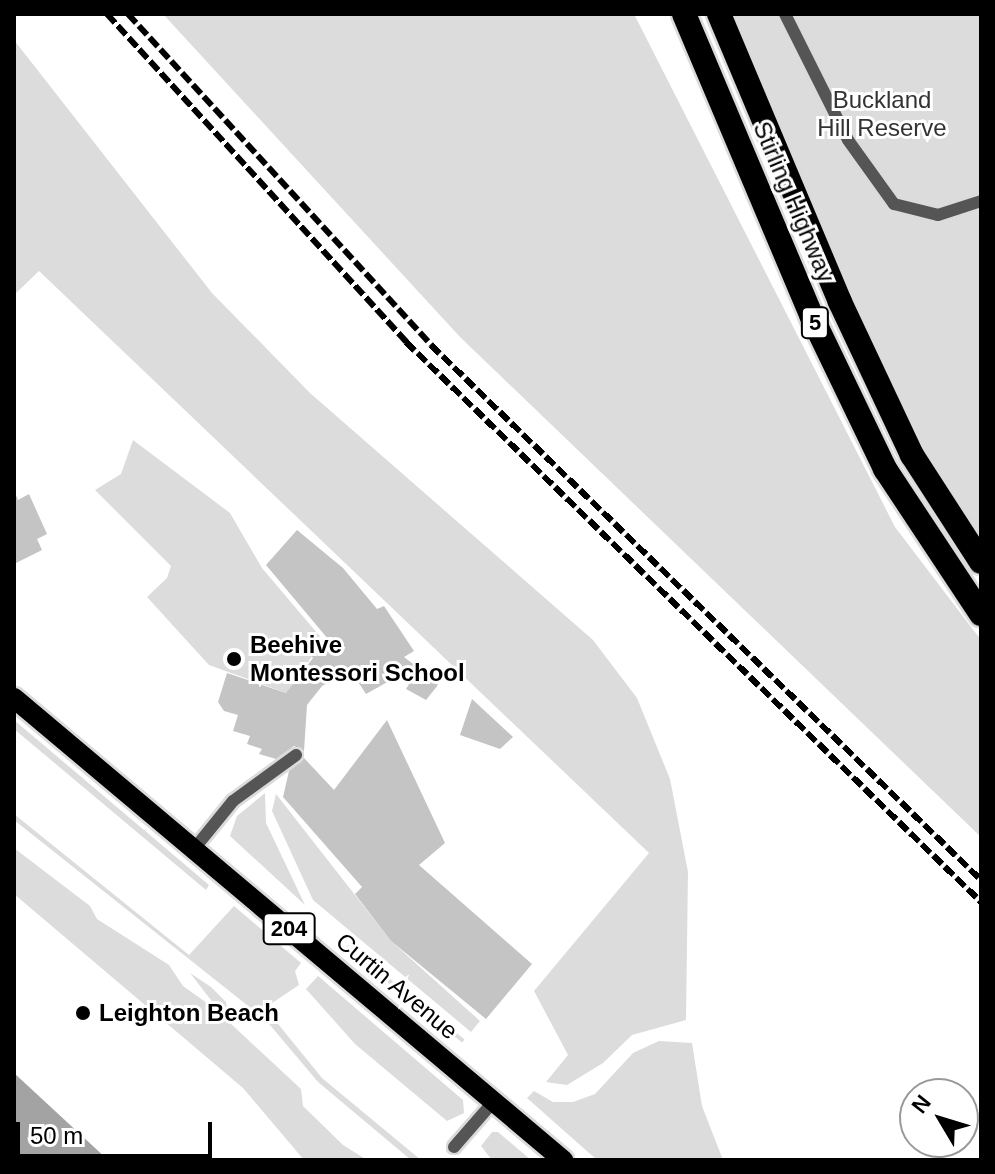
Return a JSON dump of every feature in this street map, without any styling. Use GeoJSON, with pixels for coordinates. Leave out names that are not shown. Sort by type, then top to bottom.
{"type":"FeatureCollection","features":[{"type":"Feature","properties":{"kind":"highway","name":"Stirling Highway"},"geometry":{"type":"LineString","coordinates":[[684,14],[812,317],[885,469],[981,614]]}},
{"type":"Feature","properties":{"kind":"highway","name":"Stirling Highway"},"geometry":{"type":"LineString","coordinates":[[719,14],[840,302],[912,455],[981,562]]}},
{"type":"Feature","properties":{"kind":"main road","name":"Curtin Avenue"},"geometry":{"type":"LineString","coordinates":[[14,698],[563,1160]]}},
{"type":"Feature","properties":{"kind":"lane"},"geometry":{"type":"LineString","coordinates":[[785,14],[848,140],[894,204],[938,215],[981,201]]}},
{"type":"Feature","properties":{"kind":"lane"},"geometry":{"type":"LineString","coordinates":[[194,849],[233,801],[296,755]]}},
{"type":"Feature","properties":{"kind":"lane"},"geometry":{"type":"LineString","coordinates":[[454,1147],[494,1101]]}},
{"type":"Feature","properties":{"kind":"green space"},"geometry":{"type":"Polygon","coordinates":[[[163,14],[634,14],[895,527],[981,640],[981,837],[460,337],[163,14]]]}},
{"type":"Feature","properties":{"kind":"green space","name":"Buckland Hill Reserve"},"geometry":{"type":"Polygon","coordinates":[[[731,14],[981,14],[981,540],[922,446],[883,368],[731,14]]]}},
{"type":"Feature","properties":{"kind":"green space"},"geometry":{"type":"Polygon","coordinates":[[[14,40],[212,293],[310,393],[593,640],[637,698],[670,779],[688,872],[686,1020],[632,1035],[603,1063],[567,1085],[546,1082],[568,1055],[534,991],[649,853],[39,271],[14,295],[14,40]]]}},
{"type":"Feature","properties":{"kind":"green space"},"geometry":{"type":"Polygon","coordinates":[[[133,440],[230,513],[262,568],[323,640],[298,677],[307,685],[300,698],[209,665],[147,597],[167,578],[171,566],[95,490],[121,474],[133,440]]]}},
{"type":"Feature","properties":{"kind":"green space"},"geometry":{"type":"Polygon","coordinates":[[[14,720],[209,885],[206,890],[14,729],[14,720]]]}},
{"type":"Feature","properties":{"kind":"green space"},"geometry":{"type":"Polygon","coordinates":[[[265,793],[266,823],[305,905],[230,836],[237,816],[265,793]]]}},
{"type":"Feature","properties":{"kind":"green space"},"geometry":{"type":"Polygon","coordinates":[[[276,794],[391,941],[480,1021],[471,1032],[313,900],[272,811],[276,794]]]}},
{"type":"Feature","properties":{"kind":"green space"},"geometry":{"type":"Polygon","coordinates":[[[14,814],[189,955],[234,906],[301,963],[295,971],[299,985],[257,1013],[14,820],[14,814]]]}},
{"type":"Feature","properties":{"kind":"green space"},"geometry":{"type":"Polygon","coordinates":[[[14,848],[90,906],[97,919],[169,965],[183,986],[221,1013],[190,973],[211,987],[226,1002],[229,1022],[301,1089],[303,1106],[343,1145],[367,1160],[304,1160],[243,1088],[14,894],[14,848]]]}},
{"type":"Feature","properties":{"kind":"green space"},"geometry":{"type":"Polygon","coordinates":[[[348,945],[465,1039],[462,1043],[345,948],[348,945]]]}},
{"type":"Feature","properties":{"kind":"green space"},"geometry":{"type":"Polygon","coordinates":[[[318,976],[463,1100],[464,1113],[447,1121],[355,1044],[306,989],[318,976]]]}},
{"type":"Feature","properties":{"kind":"green space"},"geometry":{"type":"Polygon","coordinates":[[[270,1014],[322,1078],[421,1160],[411,1160],[318,1082],[264,1018],[270,1014]]]}},
{"type":"Feature","properties":{"kind":"green space"},"geometry":{"type":"Polygon","coordinates":[[[659,1041],[692,1043],[702,1106],[723,1160],[597,1160],[527,1098],[534,1091],[553,1102],[573,1102],[595,1094],[633,1053],[659,1041]]]}},
{"type":"Feature","properties":{"kind":"green space"},"geometry":{"type":"Polygon","coordinates":[[[492,1132],[498,1132],[531,1160],[492,1160],[481,1146],[492,1132]]]}},
{"type":"Feature","properties":{"kind":"shaded area"},"geometry":{"type":"Polygon","coordinates":[[[14,1073],[108,1160],[14,1160],[14,1073]]]}},
{"type":"Feature","properties":{"kind":"building"},"geometry":{"type":"Polygon","coordinates":[[[14,490],[18,500],[29,494],[47,534],[37,539],[42,550],[14,564],[14,490]]]}},
{"type":"Feature","properties":{"kind":"building"},"geometry":{"type":"Polygon","coordinates":[[[297,530],[343,568],[377,609],[384,606],[414,651],[404,657],[416,666],[366,694],[351,671],[322,686],[307,705],[304,751],[294,746],[276,759],[259,754],[262,749],[247,744],[250,736],[233,731],[238,715],[224,711],[218,702],[227,673],[286,693],[313,658],[310,653],[328,639],[266,565],[297,530]]]}},
{"type":"Feature","properties":{"kind":"building"},"geometry":{"type":"Polygon","coordinates":[[[418,669],[438,685],[426,700],[406,689],[418,669]]]}},
{"type":"Feature","properties":{"kind":"building"},"geometry":{"type":"Polygon","coordinates":[[[472,699],[513,737],[500,749],[460,735],[472,699]]]}},
{"type":"Feature","properties":{"kind":"building"},"geometry":{"type":"Polygon","coordinates":[[[387,720],[445,843],[419,865],[532,964],[486,1019],[391,941],[355,894],[362,887],[283,797],[289,771],[304,758],[334,790],[387,720]]]}},
{"type":"Feature","properties":{"kind":"railway"},"geometry":{"type":"LineString","coordinates":[[107,14],[406,342],[981,902]]}},
{"type":"Feature","properties":{"kind":"railway"},"geometry":{"type":"LineString","coordinates":[[128,14],[431,345],[981,880]]}},
{"type":"Feature","properties":{"kind":"place","name":"Beehive Montessori School"},"geometry":{"type":"Point","coordinates":[234,659]}},
{"type":"Feature","properties":{"kind":"place","name":"Leighton Beach"},"geometry":{"type":"Point","coordinates":[83,1013]}}]}
